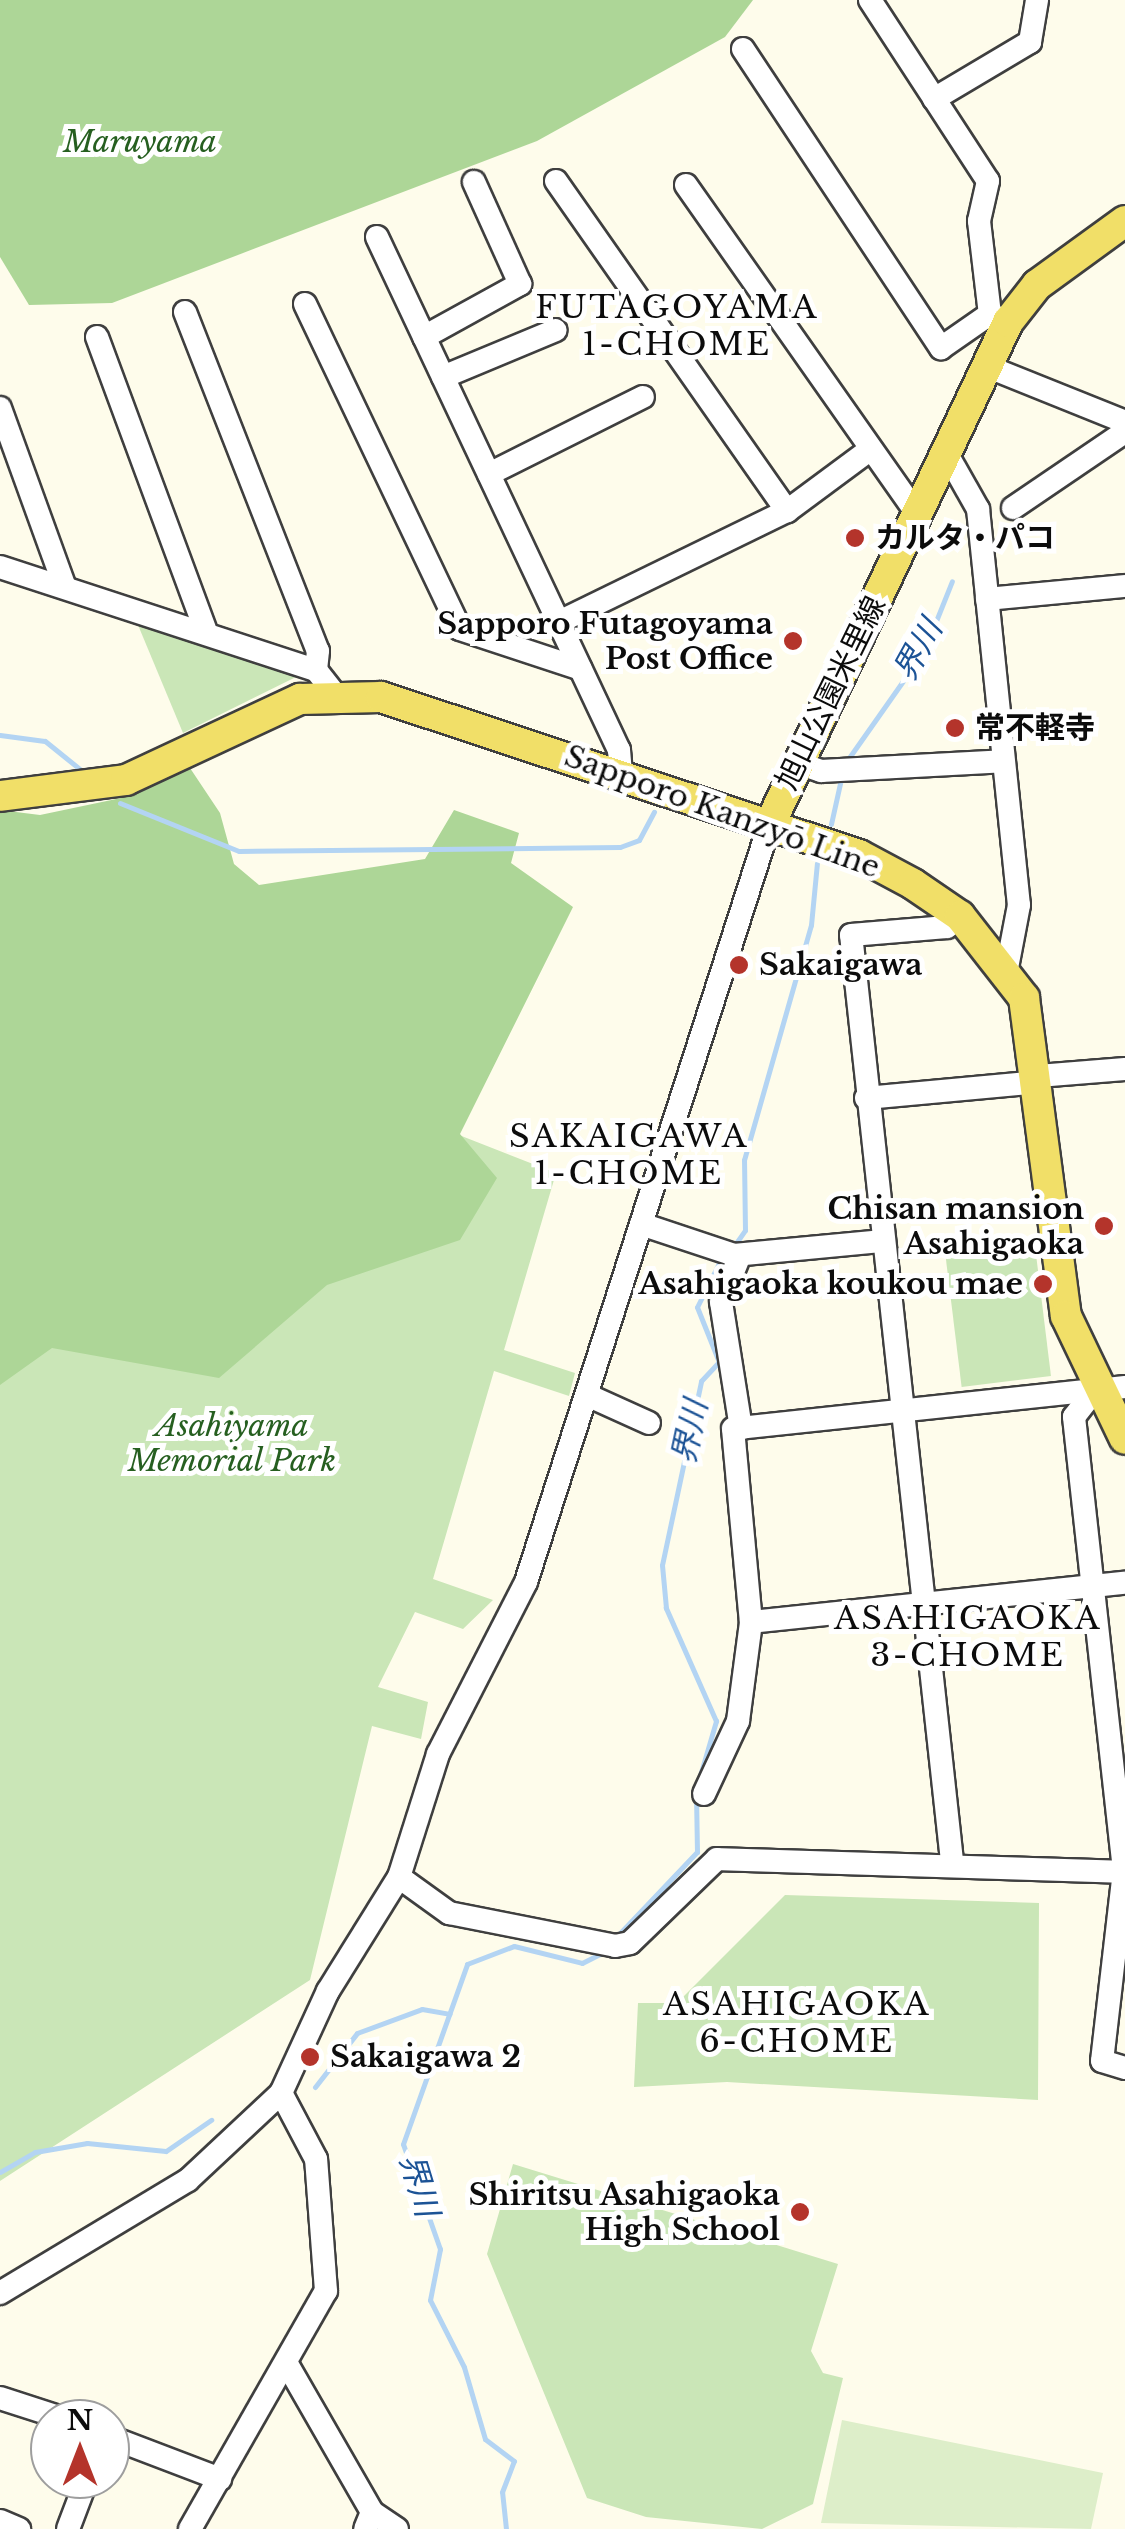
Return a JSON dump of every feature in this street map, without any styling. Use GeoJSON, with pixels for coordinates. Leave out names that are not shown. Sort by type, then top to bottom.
{"type":"FeatureCollection","features":[{"type":"Feature","properties":{"kind":"main road","name":"旭山公園米里線"},"geometry":{"type":"LineString","coordinates":[[769,826],[794,762],[991,368],[999,318],[1049,275],[1125,221]]}},
{"type":"Feature","properties":{"kind":"main road","name":"Sapporo Kanzyō Line"},"geometry":{"type":"LineString","coordinates":[[0,796],[126,780],[325,682],[417,705],[859,855],[960,916],[1007,968],[1024,998],[1038,1079],[1060,1284],[1110,1388],[1125,1439]]}},
{"type":"Feature","properties":{"kind":"street"},"geometry":{"type":"LineString","coordinates":[[743,50],[941,348],[999,318],[979,221],[988,181],[870,0]]}},
{"type":"Feature","properties":{"kind":"street"},"geometry":{"type":"LineString","coordinates":[[934,99],[1030,42],[1037,0]]}},
{"type":"Feature","properties":{"kind":"street"},"geometry":{"type":"LineString","coordinates":[[556,180],[787,511]]}},
{"type":"Feature","properties":{"kind":"street"},"geometry":{"type":"LineString","coordinates":[[424,336],[520,284],[474,182]]}},
{"type":"Feature","properties":{"kind":"street"},"geometry":{"type":"LineString","coordinates":[[686,185],[868,451],[918,514]]}},
{"type":"Feature","properties":{"kind":"street"},"geometry":{"type":"LineString","coordinates":[[377,237],[620,750],[621,775]]}},
{"type":"Feature","properties":{"kind":"street"},"geometry":{"type":"LineString","coordinates":[[305,304],[460,629],[581,670]]}},
{"type":"Feature","properties":{"kind":"street"},"geometry":{"type":"LineString","coordinates":[[185,312],[318,651],[325,682]]}},
{"type":"Feature","properties":{"kind":"street"},"geometry":{"type":"LineString","coordinates":[[443,377],[556,330]]}},
{"type":"Feature","properties":{"kind":"street"},"geometry":{"type":"LineString","coordinates":[[97,338],[205,629]]}},
{"type":"Feature","properties":{"kind":"street"},"geometry":{"type":"LineString","coordinates":[[991,368],[1125,422]]}},
{"type":"Feature","properties":{"kind":"street"},"geometry":{"type":"LineString","coordinates":[[489,474],[643,396]]}},
{"type":"Feature","properties":{"kind":"street"},"geometry":{"type":"LineString","coordinates":[[0,408],[64,585]]}},
{"type":"Feature","properties":{"kind":"street"},"geometry":{"type":"LineString","coordinates":[[1013,508],[1125,432]]}},
{"type":"Feature","properties":{"kind":"street"},"geometry":{"type":"LineString","coordinates":[[559,622],[787,511],[868,451]]}},
{"type":"Feature","properties":{"kind":"street"},"geometry":{"type":"LineString","coordinates":[[948,456],[978,509],[1019,905],[1007,968]]}},
{"type":"Feature","properties":{"kind":"street"},"geometry":{"type":"LineString","coordinates":[[0,567],[205,629],[325,682]]}},
{"type":"Feature","properties":{"kind":"street"},"geometry":{"type":"LineString","coordinates":[[987,599],[1125,586]]}},
{"type":"Feature","properties":{"kind":"street"},"geometry":{"type":"LineString","coordinates":[[794,762],[821,771],[1003,761]]}},
{"type":"Feature","properties":{"kind":"street"},"geometry":{"type":"LineString","coordinates":[[0,2293],[188,2180],[282,2093],[328,1992],[399,1877],[438,1754],[526,1582],[769,826]]}},
{"type":"Feature","properties":{"kind":"street"},"geometry":{"type":"LineString","coordinates":[[952,1861],[851,935],[947,927],[960,916]]}},
{"type":"Feature","properties":{"kind":"street"},"geometry":{"type":"LineString","coordinates":[[866,1098],[1125,1069]]}},
{"type":"Feature","properties":{"kind":"street"},"geometry":{"type":"LineString","coordinates":[[641,1224],[740,1254],[882,1242]]}},
{"type":"Feature","properties":{"kind":"street"},"geometry":{"type":"LineString","coordinates":[[740,1254],[721,1302],[740,1428]]}},
{"type":"Feature","properties":{"kind":"street"},"geometry":{"type":"LineString","coordinates":[[704,1794],[738,1721],[752,1622],[733,1429],[1110,1388]]}},
{"type":"Feature","properties":{"kind":"street"},"geometry":{"type":"LineString","coordinates":[[1110,1388],[1074,1417],[1124,1872],[1102,2061],[1125,2068]]}},
{"type":"Feature","properties":{"kind":"street"},"geometry":{"type":"LineString","coordinates":[[587,1395],[649,1424]]}},
{"type":"Feature","properties":{"kind":"street"},"geometry":{"type":"LineString","coordinates":[[752,1622],[1125,1583]]}},
{"type":"Feature","properties":{"kind":"street"},"geometry":{"type":"LineString","coordinates":[[399,1877],[449,1913],[615,1946],[630,1943],[716,1860],[952,1861],[1124,1872]]}},
{"type":"Feature","properties":{"kind":"street"},"geometry":{"type":"LineString","coordinates":[[190,2529],[322,2302],[330,2264],[316,2159],[282,2093]]}},
{"type":"Feature","properties":{"kind":"street"},"geometry":{"type":"LineString","coordinates":[[287,2364],[368,2521],[396,2529]]}},
{"type":"Feature","properties":{"kind":"street"},"geometry":{"type":"LineString","coordinates":[[0,2398],[30,2408]]}},
{"type":"Feature","properties":{"kind":"street"},"geometry":{"type":"LineString","coordinates":[[130,2444],[220,2478]]}},
{"type":"Feature","properties":{"kind":"street"},"geometry":{"type":"LineString","coordinates":[[68,2529],[79,2499]]}},
{"type":"Feature","properties":{"kind":"street"},"geometry":{"type":"LineString","coordinates":[[0,2520],[19,2529]]}},
{"type":"Feature","properties":{"kind":"green space","name":"Maruyama"},"geometry":{"type":"Polygon","coordinates":[[[0,0],[753,0],[725,37],[537,141],[112,303],[29,305],[0,257],[0,0]]]}},
{"type":"Feature","properties":{"kind":"green space"},"geometry":{"type":"Polygon","coordinates":[[[133,613],[299,670],[298,676],[183,733],[133,613]]]}},
{"type":"Feature","properties":{"kind":"green space"},"geometry":{"type":"Polygon","coordinates":[[[190,768],[220,813],[234,864],[259,885],[425,859],[454,810],[519,833],[511,863],[573,907],[460,1134],[497,1178],[460,1240],[327,1285],[219,1378],[52,1348],[0,1385],[0,810],[40,815],[121,798],[190,768]]]}},
{"type":"Feature","properties":{"kind":"green space","name":"Asahiyama Memorial Park"},"geometry":{"type":"Polygon","coordinates":[[[459,1135],[556,1173],[504,1350],[575,1373],[569,1396],[494,1371],[433,1579],[493,1600],[463,1629],[415,1612],[378,1687],[428,1702],[421,1739],[372,1726],[310,1980],[0,2181],[0,1241],[459,1135]]]}},
{"type":"Feature","properties":{"kind":"green space"},"geometry":{"type":"Polygon","coordinates":[[[1035,1246],[1051,1376],[962,1387],[946,1257],[1035,1246]]]}},
{"type":"Feature","properties":{"kind":"green space"},"geometry":{"type":"Polygon","coordinates":[[[785,1895],[1039,1903],[1038,2100],[727,2082],[634,2087],[638,2003],[677,2003],[785,1895]]]}},
{"type":"Feature","properties":{"kind":"green space"},"geometry":{"type":"Polygon","coordinates":[[[513,2164],[838,2264],[811,2351],[823,2373],[843,2378],[813,2504],[762,2529],[646,2517],[587,2498],[487,2254],[513,2164]]]}},
{"type":"Feature","properties":{"kind":"green space"},"geometry":{"type":"Polygon","coordinates":[[[842,2420],[1103,2473],[1091,2529],[821,2523],[842,2420]]]}},
{"type":"Feature","properties":{"kind":"waterway","name":"界川"},"geometry":{"type":"LineString","coordinates":[[846,762],[924,651],[952,581]]}},
{"type":"Feature","properties":{"kind":"waterway"},"geometry":{"type":"LineString","coordinates":[[0,735],[45,741],[81,770]]}},
{"type":"Feature","properties":{"kind":"waterway","name":"界川"},"geometry":{"type":"LineString","coordinates":[[831,824],[841,779]]}},
{"type":"Feature","properties":{"kind":"waterway"},"geometry":{"type":"LineString","coordinates":[[120,803],[239,851],[620,847],[639,840],[654,812]]}},
{"type":"Feature","properties":{"kind":"waterway","name":"界川"},"geometry":{"type":"LineString","coordinates":[[734,1246],[745,1230],[744,1160],[811,925],[817,863]]}},
{"type":"Feature","properties":{"kind":"waterway","name":"界川"},"geometry":{"type":"LineString","coordinates":[[697,1786],[716,1721],[666,1608],[662,1565],[701,1381],[719,1362],[697,1307],[720,1261]]}},
{"type":"Feature","properties":{"kind":"waterway","name":"界川"},"geometry":{"type":"LineString","coordinates":[[620,1933],[697,1852],[696,1797]]}},
{"type":"Feature","properties":{"kind":"waterway","name":"界川"},"geometry":{"type":"LineString","coordinates":[[506,2529],[502,2492],[514,2461],[485,2439],[464,2367],[430,2300],[440,2249],[403,2144],[467,1964],[514,1946],[582,1963],[600,1954]]}},
{"type":"Feature","properties":{"kind":"waterway"},"geometry":{"type":"LineString","coordinates":[[315,2087],[357,2033],[422,2009],[450,2014]]}},
{"type":"Feature","properties":{"kind":"waterway"},"geometry":{"type":"LineString","coordinates":[[0,2172],[35,2152],[87,2143],[166,2151],[211,2120]]}},
{"type":"Feature","properties":{"kind":"place","name":"カルタ・パコ"},"geometry":{"type":"Point","coordinates":[855,538]}},
{"type":"Feature","properties":{"kind":"place","name":"Sapporo Futagoyama Post Office"},"geometry":{"type":"Point","coordinates":[793,641]}},
{"type":"Feature","properties":{"kind":"place","name":"常不軽寺"},"geometry":{"type":"Point","coordinates":[955,728]}},
{"type":"Feature","properties":{"kind":"place","name":"Sakaigawa"},"geometry":{"type":"Point","coordinates":[739,965]}},
{"type":"Feature","properties":{"kind":"place","name":"Chisan mansion Asahigaoka"},"geometry":{"type":"Point","coordinates":[1104,1226]}},
{"type":"Feature","properties":{"kind":"place","name":"Asahigaoka koukou mae"},"geometry":{"type":"Point","coordinates":[1043,1284]}},
{"type":"Feature","properties":{"kind":"place","name":"Sakaigawa 2"},"geometry":{"type":"Point","coordinates":[310,2057]}},
{"type":"Feature","properties":{"kind":"place","name":"Shiritsu Asahigaoka High School"},"geometry":{"type":"Point","coordinates":[800,2212]}},
{"type":"Feature","properties":{"kind":"district","name":"FUTAGOYAMA 1-CHOME"},"geometry":{"type":"Point","coordinates":[677,326]}},
{"type":"Feature","properties":{"kind":"district","name":"SAKAIGAWA 1-CHOME"},"geometry":{"type":"Point","coordinates":[629,1156]}},
{"type":"Feature","properties":{"kind":"district","name":"ASAHIGAOKA 3-CHOME"},"geometry":{"type":"Point","coordinates":[968,1638]}},
{"type":"Feature","properties":{"kind":"district","name":"ASAHIGAOKA 6-CHOME"},"geometry":{"type":"Point","coordinates":[797,2024]}}]}
